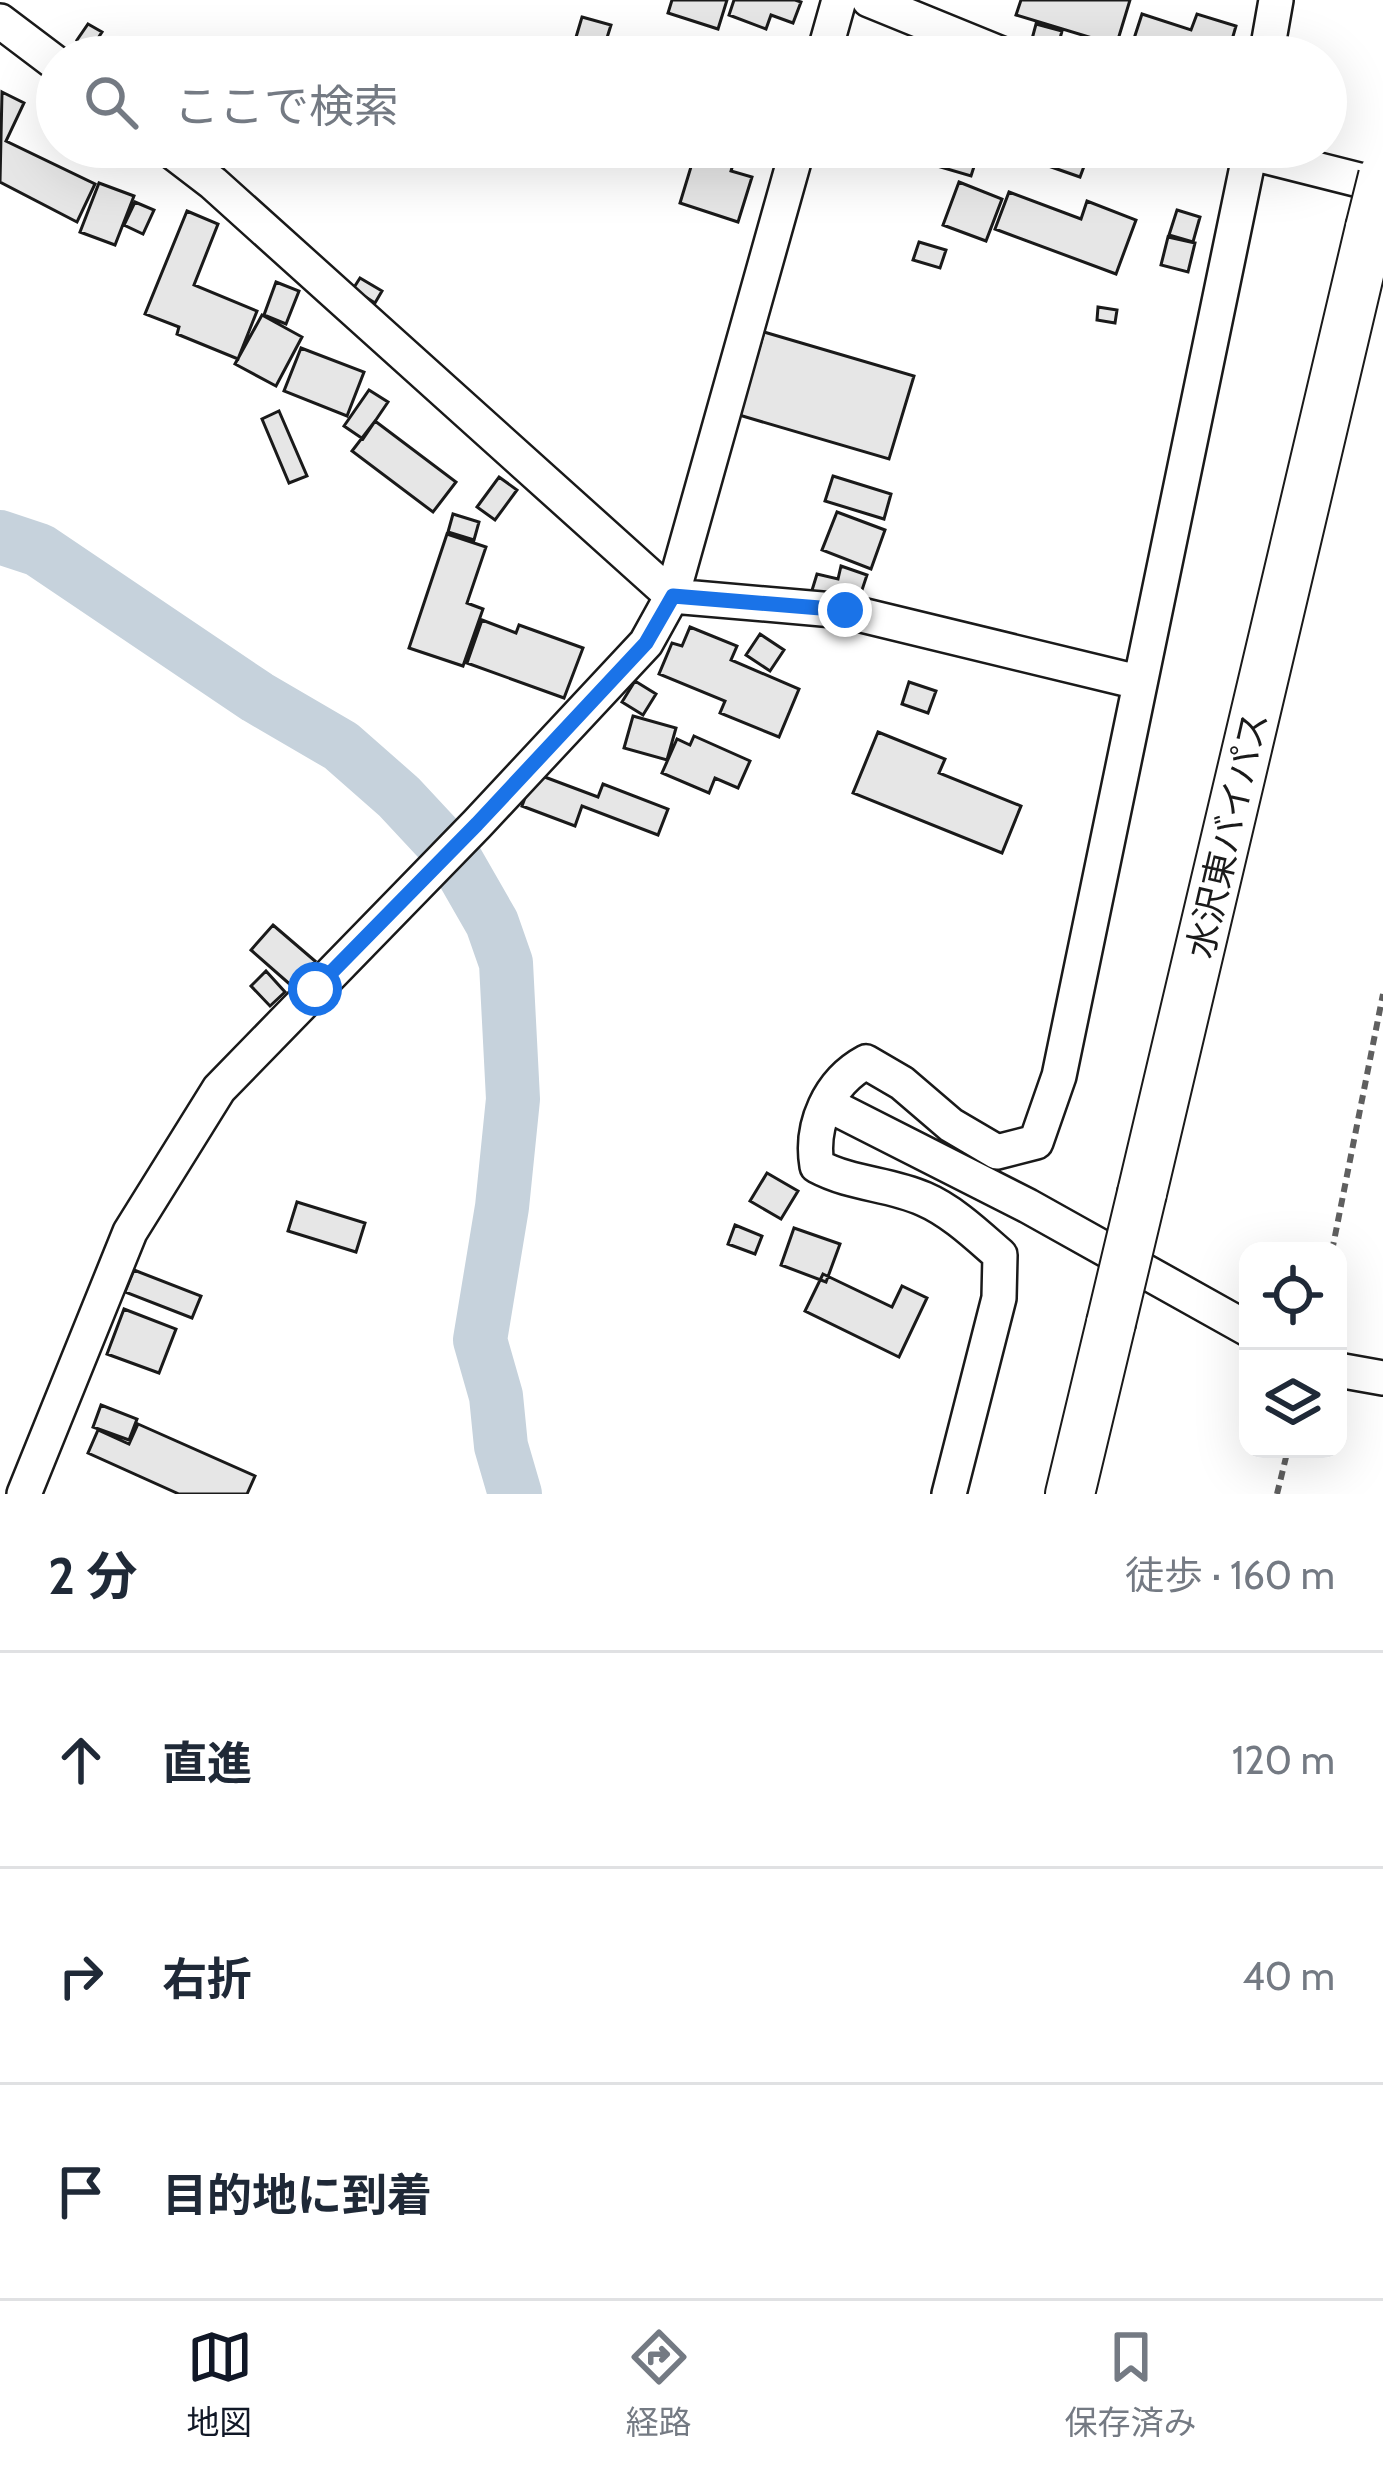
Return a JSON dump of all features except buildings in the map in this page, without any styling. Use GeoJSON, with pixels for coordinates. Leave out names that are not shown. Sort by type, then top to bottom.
{"type":"FeatureCollection","features":[{"type":"Feature","properties":{"kind":"highway","name":"水沢東バイパス"},"geometry":{"type":"LineString","coordinates":[[1070,1494],[1383,176]]}},
{"type":"Feature","properties":{"kind":"street"},"geometry":{"type":"LineString","coordinates":[[829,36],[839,0]]}},
{"type":"Feature","properties":{"kind":"street"},"geometry":{"type":"LineString","coordinates":[[869,0],[957,36]]}},
{"type":"Feature","properties":{"kind":"street"},"geometry":{"type":"LineString","coordinates":[[1270,36],[1276,0]]}},
{"type":"Feature","properties":{"kind":"street"},"geometry":{"type":"LineString","coordinates":[[0,21],[36,48]]}},
{"type":"Feature","properties":{"kind":"street"},"geometry":{"type":"LineString","coordinates":[[193,168],[673,596],[845,610],[1138,682]]}},
{"type":"Feature","properties":{"kind":"street"},"geometry":{"type":"LineString","coordinates":[[24,1494],[130,1232],[219,1089],[646,643],[673,596],[792,168]]}},
{"type":"Feature","properties":{"kind":"street"},"geometry":{"type":"LineString","coordinates":[[949,1494],[999,1298],[1000,1255],[927,1200],[846,1181],[818,1166],[813,1138],[844,1074],[866,1062],[902,1083],[950,1125],[997,1152],[1036,1142],[1059,1076],[1240,168]]}},
{"type":"Feature","properties":{"kind":"street"},"geometry":{"type":"LineString","coordinates":[[1286,168],[1376,207]]}},
{"type":"Feature","properties":{"kind":"street"},"geometry":{"type":"LineString","coordinates":[[827,1105],[1125,1258],[1239,1324]]}},
{"type":"Feature","properties":{"kind":"street"},"geometry":{"type":"LineString","coordinates":[[1347,1372],[1383,1378]]}},
{"type":"Feature","properties":{"kind":"path"},"geometry":{"type":"LineString","coordinates":[[1334,1242],[1383,994]]}},
{"type":"Feature","properties":{"kind":"path"},"geometry":{"type":"LineString","coordinates":[[1277,1494],[1286,1458]]}},
{"type":"Feature","properties":{"kind":"waterway"},"geometry":{"type":"LineString","coordinates":[[0,537],[39,550],[257,697],[341,746],[399,797],[453,855],[492,923],[506,963],[513,1099],[502,1207],[480,1340],[515,1494]]}},
{"type":"Feature","properties":{"kind":"route"},"geometry":{"type":"LineString","coordinates":[[315,989],[646,643],[673,596],[845,610]]}}]}
